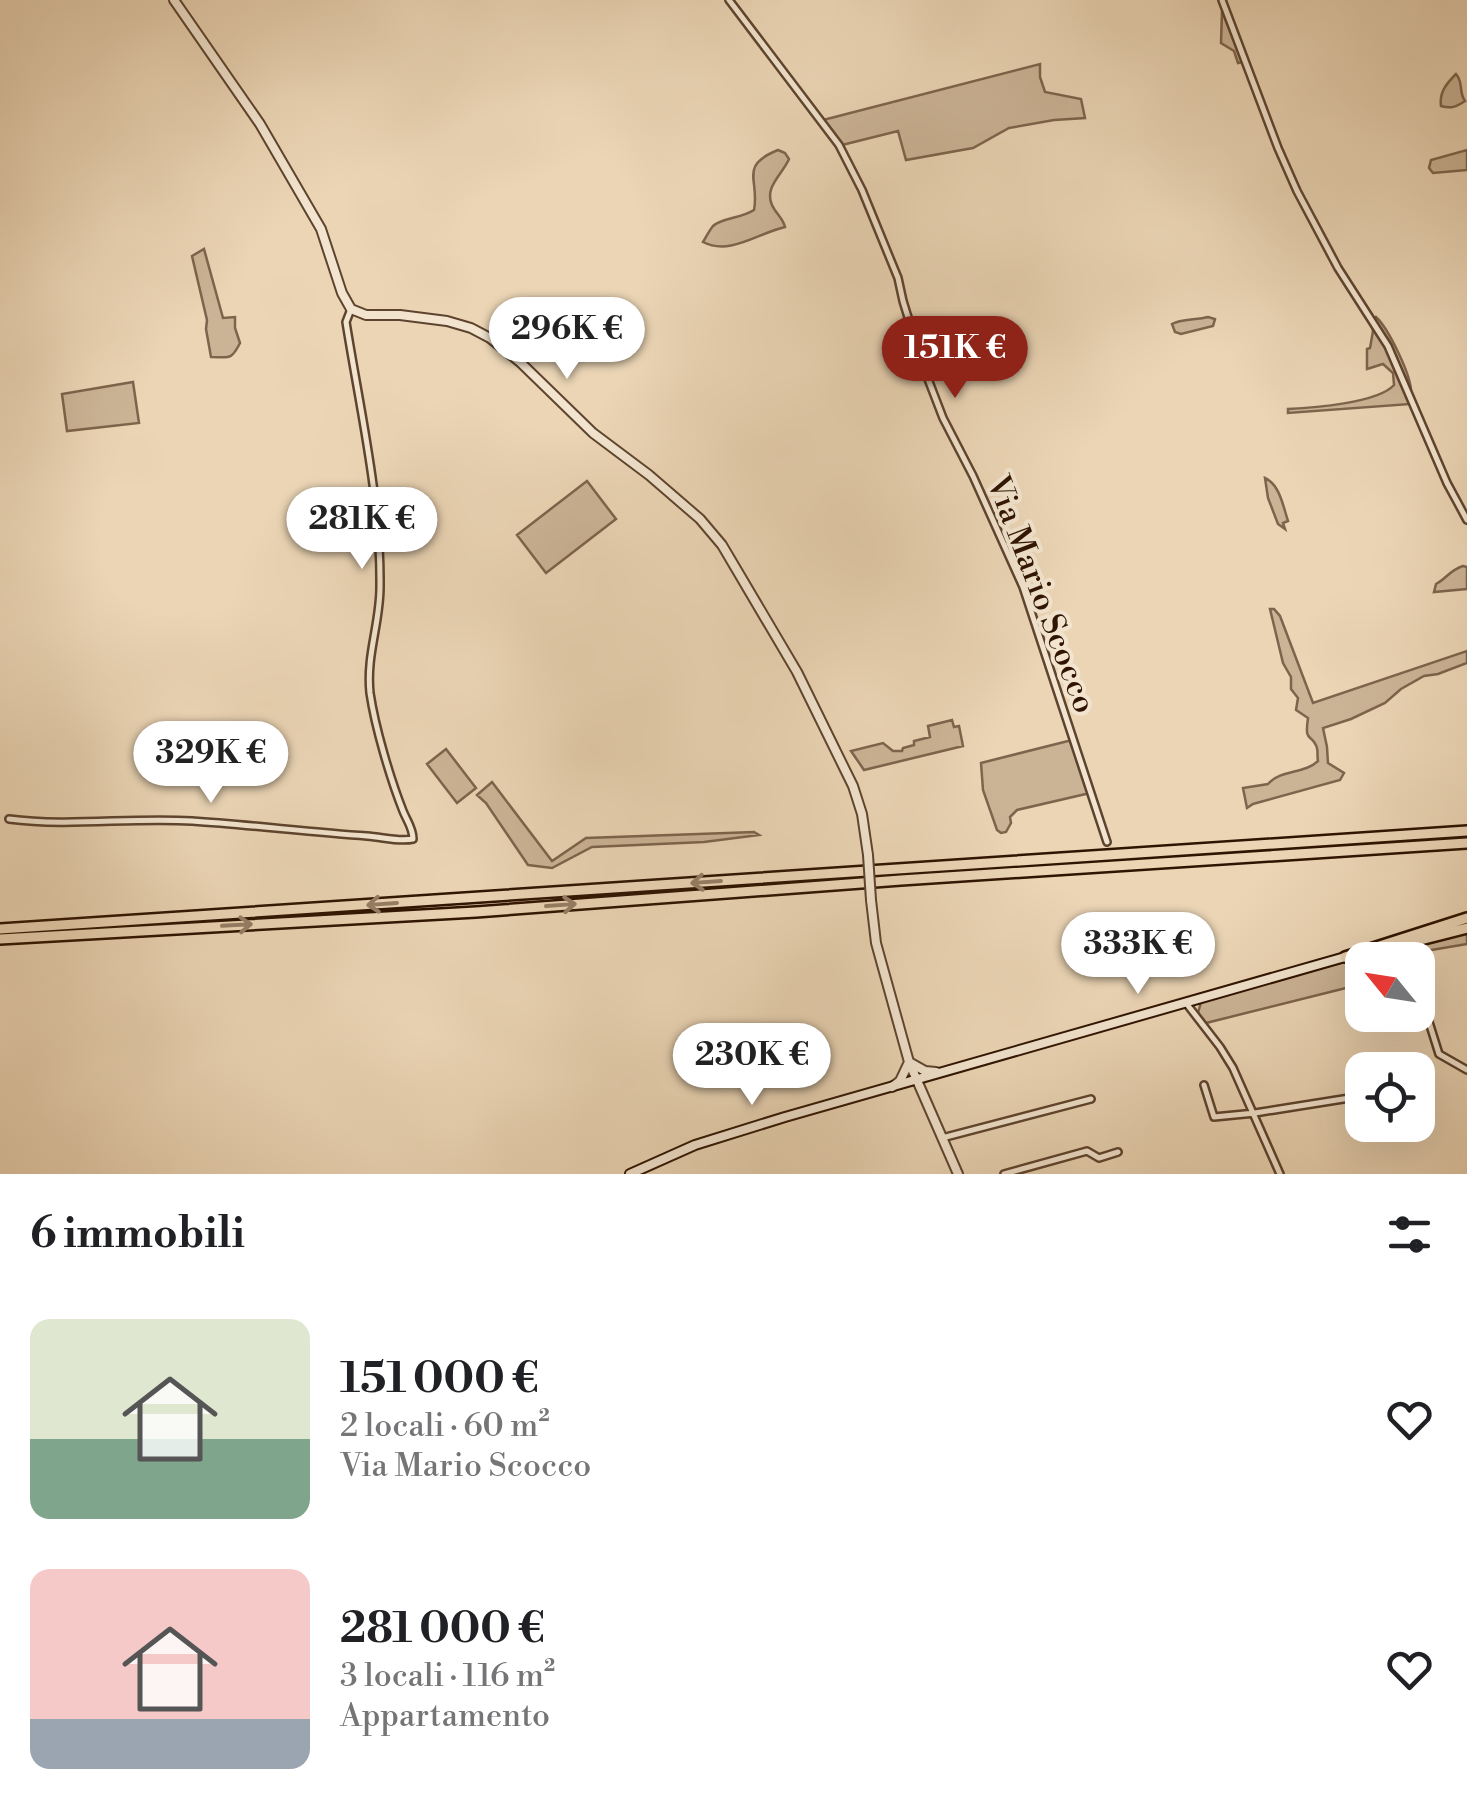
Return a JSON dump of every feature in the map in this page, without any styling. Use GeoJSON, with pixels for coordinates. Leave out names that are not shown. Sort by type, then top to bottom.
{"type":"FeatureCollection","features":[{"type":"Feature","properties":{"kind":"highway"},"geometry":{"type":"LineString","coordinates":[[0,929],[1467,831]]}},
{"type":"Feature","properties":{"kind":"highway"},"geometry":{"type":"LineString","coordinates":[[0,939],[476,912],[1467,843]]}},
{"type":"Feature","properties":{"kind":"highway"},"geometry":{"type":"LineString","coordinates":[[1392,942],[1467,918]]}},
{"type":"Feature","properties":{"kind":"highway"},"geometry":{"type":"LineString","coordinates":[[1417,942],[1467,928]]}},
{"type":"Feature","properties":{"kind":"street"},"geometry":{"type":"LineString","coordinates":[[174,0],[269,139],[320,229],[351,309],[447,322],[472,328],[490,338],[593,433],[700,519],[722,545],[798,672],[853,786],[862,814],[876,943],[910,1062],[958,1174]]}},
{"type":"Feature","properties":{"kind":"street","name":"Via Mario Scocco"},"geometry":{"type":"LineString","coordinates":[[729,0],[839,146],[862,190],[898,278],[939,409],[1022,588],[1107,842]]}},
{"type":"Feature","properties":{"kind":"street"},"geometry":{"type":"LineString","coordinates":[[1222,0],[1297,191],[1338,268],[1388,346],[1467,520]]}},
{"type":"Feature","properties":{"kind":"street"},"geometry":{"type":"LineString","coordinates":[[9,819],[192,821],[413,839],[374,716],[370,689],[369,655],[380,591],[378,546],[372,476],[346,322],[351,309]]}},
{"type":"Feature","properties":{"kind":"street"},"geometry":{"type":"LineString","coordinates":[[630,1174],[695,1145],[1345,957]]}},
{"type":"Feature","properties":{"kind":"street"},"geometry":{"type":"LineString","coordinates":[[1186,1002],[1227,1058],[1280,1174]]}},
{"type":"Feature","properties":{"kind":"street"},"geometry":{"type":"LineString","coordinates":[[1432,1032],[1439,1054],[1467,1070]]}},
{"type":"Feature","properties":{"kind":"street"},"geometry":{"type":"LineString","coordinates":[[910,1062],[925,1071],[941,1073]]}},
{"type":"Feature","properties":{"kind":"street"},"geometry":{"type":"LineString","coordinates":[[892,1087],[910,1062]]}},
{"type":"Feature","properties":{"kind":"street"},"geometry":{"type":"LineString","coordinates":[[1204,1084],[1214,1116],[1345,1099]]}},
{"type":"Feature","properties":{"kind":"street"},"geometry":{"type":"LineString","coordinates":[[942,1138],[1091,1099]]}},
{"type":"Feature","properties":{"kind":"street"},"geometry":{"type":"LineString","coordinates":[[1004,1174],[1088,1151],[1099,1158],[1118,1152]]}},
{"type":"Feature","properties":{"kind":"shaded area"},"geometry":{"type":"Polygon","coordinates":[[[1222,11],[1243,62],[1238,63],[1234,51],[1221,43],[1222,11]]]}},
{"type":"Feature","properties":{"kind":"shaded area"},"geometry":{"type":"Polygon","coordinates":[[[1040,64],[1045,92],[1081,99],[1085,118],[1009,128],[973,148],[906,160],[898,131],[842,145],[823,120],[1040,64]]]}},
{"type":"Feature","properties":{"kind":"shaded area"},"geometry":{"type":"Polygon","coordinates":[[[1456,74],[1465,101],[1453,107],[1441,106],[1442,92],[1456,74]]]}},
{"type":"Feature","properties":{"kind":"shaded area"},"geometry":{"type":"Polygon","coordinates":[[[778,150],[789,159],[772,187],[770,199],[785,227],[734,245],[713,246],[703,242],[717,223],[754,210],[754,168],[778,150]]]}},
{"type":"Feature","properties":{"kind":"shaded area"},"geometry":{"type":"Polygon","coordinates":[[[1467,150],[1467,170],[1433,173],[1429,168],[1431,160],[1467,150]]]}},
{"type":"Feature","properties":{"kind":"shaded area"},"geometry":{"type":"Polygon","coordinates":[[[204,249],[223,318],[235,317],[240,343],[229,357],[211,357],[192,256],[204,249]]]}},
{"type":"Feature","properties":{"kind":"shaded area"},"geometry":{"type":"Polygon","coordinates":[[[1376,317],[1404,364],[1411,404],[1288,413],[1288,409],[1360,400],[1394,385],[1393,373],[1383,364],[1367,369],[1371,323],[1376,317]]]}},
{"type":"Feature","properties":{"kind":"shaded area"},"geometry":{"type":"Polygon","coordinates":[[[1215,319],[1213,326],[1181,334],[1175,332],[1172,324],[1179,321],[1215,319]]]}},
{"type":"Feature","properties":{"kind":"shaded area"},"geometry":{"type":"Polygon","coordinates":[[[133,382],[139,423],[67,431],[62,394],[133,382]]]}},
{"type":"Feature","properties":{"kind":"shaded area"},"geometry":{"type":"Polygon","coordinates":[[[1265,478],[1280,497],[1288,521],[1283,523],[1285,529],[1278,524],[1265,478]]]}},
{"type":"Feature","properties":{"kind":"shaded area"},"geometry":{"type":"Polygon","coordinates":[[[587,481],[616,519],[546,573],[517,535],[587,481]]]}},
{"type":"Feature","properties":{"kind":"shaded area"},"geometry":{"type":"Polygon","coordinates":[[[1467,567],[1467,589],[1434,592],[1436,584],[1467,567]]]}},
{"type":"Feature","properties":{"kind":"shaded area"},"geometry":{"type":"Polygon","coordinates":[[[1270,609],[1280,616],[1313,703],[1467,651],[1467,663],[1424,676],[1385,703],[1323,728],[1328,763],[1344,773],[1340,780],[1247,808],[1243,788],[1268,784],[1318,761],[1317,748],[1308,735],[1308,718],[1296,710],[1298,698],[1291,689],[1291,677],[1283,663],[1270,609]]]}},
{"type":"Feature","properties":{"kind":"shaded area"},"geometry":{"type":"Polygon","coordinates":[[[952,720],[954,727],[959,726],[963,746],[864,770],[851,751],[883,743],[893,751],[902,751],[914,745],[914,741],[930,737],[928,726],[952,720]]]}},
{"type":"Feature","properties":{"kind":"shaded area"},"geometry":{"type":"Polygon","coordinates":[[[1072,740],[1090,793],[1017,810],[1010,817],[1006,832],[997,830],[983,790],[981,763],[1072,740]]]}},
{"type":"Feature","properties":{"kind":"shaded area"},"geometry":{"type":"Polygon","coordinates":[[[446,749],[476,788],[457,803],[427,764],[446,749]]]}},
{"type":"Feature","properties":{"kind":"shaded area"},"geometry":{"type":"Polygon","coordinates":[[[492,782],[552,861],[586,838],[754,832],[759,835],[704,842],[592,847],[552,868],[528,865],[477,795],[492,782]]]}},
{"type":"Feature","properties":{"kind":"shaded area"},"geometry":{"type":"Polygon","coordinates":[[[1467,930],[1467,944],[1435,949],[1435,942],[1421,942],[1467,930]]]}},
{"type":"Feature","properties":{"kind":"shaded area"},"geometry":{"type":"Polygon","coordinates":[[[1345,962],[1345,988],[1206,1023],[1198,1013],[1201,1002],[1345,962]]]}}]}
